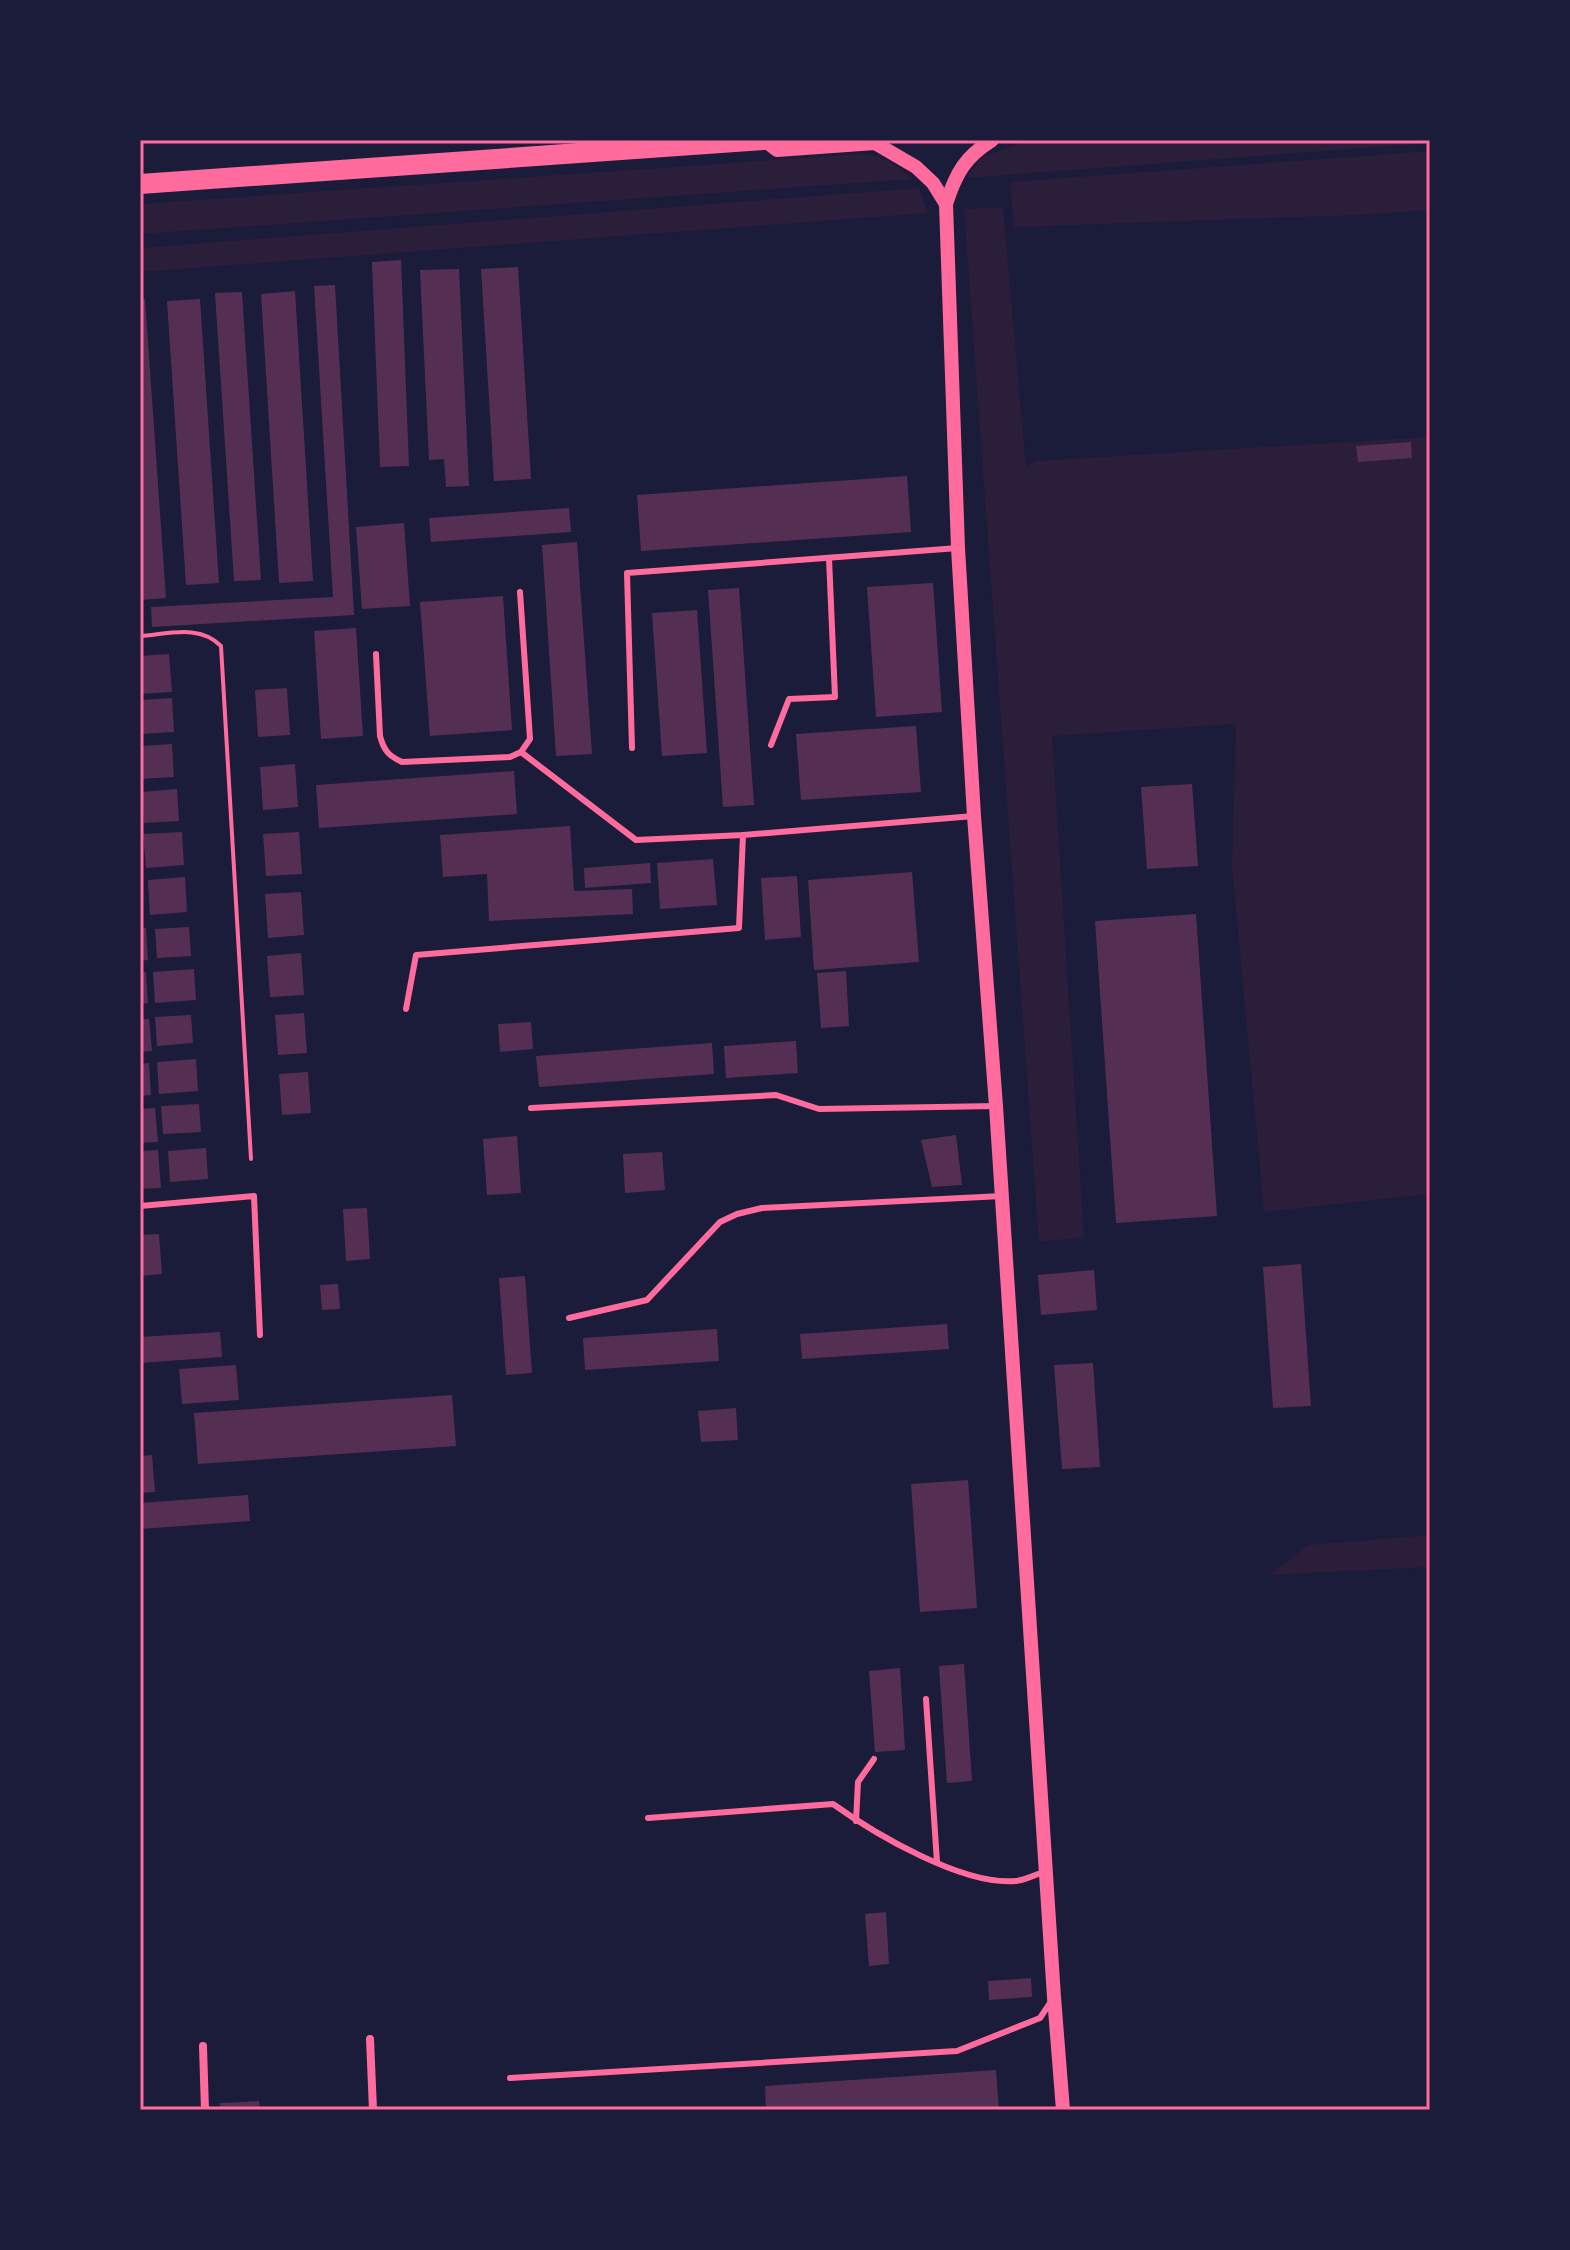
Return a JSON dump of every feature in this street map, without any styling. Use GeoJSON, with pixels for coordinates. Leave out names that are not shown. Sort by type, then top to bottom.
{"type":"FeatureCollection","features":[{"type":"Feature","properties":{"kind":"main road"},"geometry":{"type":"LineString","coordinates":[[140,184],[764,140]]}},
{"type":"Feature","properties":{"kind":"street"},"geometry":{"type":"LineString","coordinates":[[764,140],[777,150],[875,143],[916,167],[933,183],[946,204]]}},
{"type":"Feature","properties":{"kind":"street"},"geometry":{"type":"LineString","coordinates":[[992,140],[971,153],[953,181],[946,204],[958,548],[1063,2110]]}},
{"type":"Feature","properties":{"kind":"street"},"geometry":{"type":"LineString","coordinates":[[370,2039],[373,2110]]}},
{"type":"Feature","properties":{"kind":"street"},"geometry":{"type":"LineString","coordinates":[[203,2046],[205,2110]]}},
{"type":"Feature","properties":{"kind":"lane"},"geometry":{"type":"LineString","coordinates":[[632,748],[627,573],[958,548]]}},
{"type":"Feature","properties":{"kind":"lane"},"geometry":{"type":"LineString","coordinates":[[771,745],[789,699],[835,697],[829,558]]}},
{"type":"Feature","properties":{"kind":"lane"},"geometry":{"type":"LineString","coordinates":[[376,654],[380,736],[390,756],[402,762],[510,757],[521,752],[530,739],[520,592]]}},
{"type":"Feature","properties":{"kind":"lane"},"geometry":{"type":"LineString","coordinates":[[521,752],[636,840],[743,835],[974,816]]}},
{"type":"Feature","properties":{"kind":"lane"},"geometry":{"type":"LineString","coordinates":[[406,1009],[416,955],[739,928],[743,835]]}},
{"type":"Feature","properties":{"kind":"lane"},"geometry":{"type":"LineString","coordinates":[[531,1108],[776,1095],[819,1109],[996,1106]]}},
{"type":"Feature","properties":{"kind":"lane"},"geometry":{"type":"LineString","coordinates":[[140,1206],[254,1196],[260,1335]]}},
{"type":"Feature","properties":{"kind":"lane"},"geometry":{"type":"LineString","coordinates":[[569,1318],[647,1300],[720,1222],[737,1214],[762,1208],[1002,1196]]}},
{"type":"Feature","properties":{"kind":"lane"},"geometry":{"type":"LineString","coordinates":[[926,1699],[937,1862]]}},
{"type":"Feature","properties":{"kind":"lane"},"geometry":{"type":"LineString","coordinates":[[856,1821],[858,1782],[874,1759]]}},
{"type":"Feature","properties":{"kind":"lane"},"geometry":{"type":"LineString","coordinates":[[648,1818],[833,1804],[856,1821],[916,1854],[976,1876],[1016,1881],[1046,1871]]}},
{"type":"Feature","properties":{"kind":"lane"},"geometry":{"type":"LineString","coordinates":[[510,2078],[957,2051],[1040,2018],[1054,1997]]}},
{"type":"Feature","properties":{"kind":"path"},"geometry":{"type":"LineString","coordinates":[[140,636],[198,632],[211,636],[221,646],[251,1159]]}},
{"type":"Feature","properties":{"kind":"shaded area"},"geometry":{"type":"Polygon","coordinates":[[[1030,140],[1430,140],[1430,143],[966,178],[982,157],[1030,140]]]}},
{"type":"Feature","properties":{"kind":"shaded area"},"geometry":{"type":"Polygon","coordinates":[[[1430,151],[1430,210],[1014,227],[1010,182],[1430,151]]]}},
{"type":"Feature","properties":{"kind":"shaded area"},"geometry":{"type":"Polygon","coordinates":[[[861,154],[889,162],[912,179],[140,234],[140,204],[861,154]]]}},
{"type":"Feature","properties":{"kind":"shaded area"},"geometry":{"type":"Polygon","coordinates":[[[919,188],[928,213],[140,272],[140,248],[919,188]]]}},
{"type":"Feature","properties":{"kind":"shaded area"},"geometry":{"type":"Polygon","coordinates":[[[1003,207],[1026,468],[1035,461],[1430,437],[1430,975],[1426,974],[1430,1194],[1264,1212],[1232,866],[1236,724],[1052,736],[1084,1237],[1039,1242],[964,209],[1003,207]]]}},
{"type":"Feature","properties":{"kind":"shaded area"},"geometry":{"type":"Polygon","coordinates":[[[1430,1535],[1430,1567],[1270,1575],[1309,1545],[1430,1535]]]}},
{"type":"Feature","properties":{"kind":"building"},"geometry":{"type":"Polygon","coordinates":[[[401,260],[409,466],[380,467],[372,262],[401,260]]]}},
{"type":"Feature","properties":{"kind":"building"},"geometry":{"type":"Polygon","coordinates":[[[518,267],[531,479],[494,481],[481,269],[518,267]]]}},
{"type":"Feature","properties":{"kind":"building"},"geometry":{"type":"Polygon","coordinates":[[[459,269],[469,486],[446,487],[444,459],[429,460],[420,270],[459,269]]]}},
{"type":"Feature","properties":{"kind":"building"},"geometry":{"type":"Polygon","coordinates":[[[335,285],[354,615],[152,627],[151,607],[333,597],[314,286],[335,285]]]}},
{"type":"Feature","properties":{"kind":"building"},"geometry":{"type":"Polygon","coordinates":[[[295,291],[313,581],[279,583],[261,294],[295,291]]]}},
{"type":"Feature","properties":{"kind":"building"},"geometry":{"type":"Polygon","coordinates":[[[242,292],[261,580],[234,581],[215,293],[242,292]]]}},
{"type":"Feature","properties":{"kind":"building"},"geometry":{"type":"Polygon","coordinates":[[[140,299],[145,299],[166,598],[140,600],[140,299]]]}},
{"type":"Feature","properties":{"kind":"building"},"geometry":{"type":"Polygon","coordinates":[[[200,299],[219,583],[186,585],[167,301],[200,299]]]}},
{"type":"Feature","properties":{"kind":"building"},"geometry":{"type":"Polygon","coordinates":[[[1411,442],[1412,458],[1358,462],[1356,446],[1411,442]]]}},
{"type":"Feature","properties":{"kind":"building"},"geometry":{"type":"Polygon","coordinates":[[[907,476],[911,532],[641,551],[637,495],[907,476]]]}},
{"type":"Feature","properties":{"kind":"building"},"geometry":{"type":"Polygon","coordinates":[[[569,508],[571,532],[431,542],[429,518],[569,508]]]}},
{"type":"Feature","properties":{"kind":"building"},"geometry":{"type":"Polygon","coordinates":[[[404,523],[410,606],[362,609],[356,527],[404,523]]]}},
{"type":"Feature","properties":{"kind":"building"},"geometry":{"type":"Polygon","coordinates":[[[577,542],[592,754],[556,756],[542,545],[577,542]]]}},
{"type":"Feature","properties":{"kind":"building"},"geometry":{"type":"Polygon","coordinates":[[[933,583],[942,712],[876,717],[867,587],[933,583]]]}},
{"type":"Feature","properties":{"kind":"building"},"geometry":{"type":"Polygon","coordinates":[[[739,588],[754,805],[723,807],[708,590],[739,588]]]}},
{"type":"Feature","properties":{"kind":"building"},"geometry":{"type":"Polygon","coordinates":[[[503,596],[512,730],[430,736],[420,602],[503,596]]]}},
{"type":"Feature","properties":{"kind":"building"},"geometry":{"type":"Polygon","coordinates":[[[697,610],[707,753],[662,756],[652,613],[697,610]]]}},
{"type":"Feature","properties":{"kind":"building"},"geometry":{"type":"Polygon","coordinates":[[[356,628],[363,736],[321,739],[314,631],[356,628]]]}},
{"type":"Feature","properties":{"kind":"building"},"geometry":{"type":"Polygon","coordinates":[[[169,654],[172,692],[140,694],[140,656],[169,654]]]}},
{"type":"Feature","properties":{"kind":"building"},"geometry":{"type":"Polygon","coordinates":[[[287,688],[290,735],[258,737],[255,690],[287,688]]]}},
{"type":"Feature","properties":{"kind":"building"},"geometry":{"type":"Polygon","coordinates":[[[172,698],[174,732],[140,734],[140,700],[172,698]]]}},
{"type":"Feature","properties":{"kind":"building"},"geometry":{"type":"Polygon","coordinates":[[[916,726],[921,792],[801,800],[796,734],[916,726]]]}},
{"type":"Feature","properties":{"kind":"building"},"geometry":{"type":"Polygon","coordinates":[[[172,744],[174,777],[140,779],[140,746],[172,744]]]}},
{"type":"Feature","properties":{"kind":"building"},"geometry":{"type":"Polygon","coordinates":[[[295,764],[298,807],[263,810],[260,767],[295,764]]]}},
{"type":"Feature","properties":{"kind":"building"},"geometry":{"type":"Polygon","coordinates":[[[514,771],[517,814],[319,828],[316,785],[514,771]]]}},
{"type":"Feature","properties":{"kind":"building"},"geometry":{"type":"Polygon","coordinates":[[[1192,784],[1198,866],[1147,869],[1141,787],[1192,784]]]}},
{"type":"Feature","properties":{"kind":"building"},"geometry":{"type":"Polygon","coordinates":[[[177,789],[179,821],[144,823],[142,792],[177,789]]]}},
{"type":"Feature","properties":{"kind":"building"},"geometry":{"type":"Polygon","coordinates":[[[570,826],[574,891],[632,889],[633,914],[489,921],[487,874],[443,877],[440,835],[570,826]]]}},
{"type":"Feature","properties":{"kind":"building"},"geometry":{"type":"Polygon","coordinates":[[[182,832],[184,865],[146,868],[143,834],[182,832]]]}},
{"type":"Feature","properties":{"kind":"building"},"geometry":{"type":"Polygon","coordinates":[[[299,832],[302,874],[266,876],[263,834],[299,832]]]}},
{"type":"Feature","properties":{"kind":"building"},"geometry":{"type":"Polygon","coordinates":[[[713,859],[717,905],[660,909],[657,863],[713,859]]]}},
{"type":"Feature","properties":{"kind":"building"},"geometry":{"type":"Polygon","coordinates":[[[650,863],[651,883],[585,888],[584,868],[650,863]]]}},
{"type":"Feature","properties":{"kind":"building"},"geometry":{"type":"Polygon","coordinates":[[[912,872],[919,962],[814,970],[808,880],[912,872]]]}},
{"type":"Feature","properties":{"kind":"building"},"geometry":{"type":"Polygon","coordinates":[[[797,876],[801,937],[765,940],[761,878],[797,876]]]}},
{"type":"Feature","properties":{"kind":"building"},"geometry":{"type":"Polygon","coordinates":[[[185,877],[187,912],[150,915],[148,880],[185,877]]]}},
{"type":"Feature","properties":{"kind":"building"},"geometry":{"type":"Polygon","coordinates":[[[301,892],[304,935],[268,938],[265,894],[301,892]]]}},
{"type":"Feature","properties":{"kind":"building"},"geometry":{"type":"Polygon","coordinates":[[[1196,914],[1217,1216],[1116,1223],[1095,921],[1196,914]]]}},
{"type":"Feature","properties":{"kind":"building"},"geometry":{"type":"Polygon","coordinates":[[[189,927],[191,956],[157,958],[155,929],[189,927]]]}},
{"type":"Feature","properties":{"kind":"building"},"geometry":{"type":"Polygon","coordinates":[[[140,928],[146,928],[148,960],[140,961],[140,928]]]}},
{"type":"Feature","properties":{"kind":"building"},"geometry":{"type":"Polygon","coordinates":[[[301,953],[304,995],[270,997],[267,956],[301,953]]]}},
{"type":"Feature","properties":{"kind":"building"},"geometry":{"type":"Polygon","coordinates":[[[194,969],[196,1000],[155,1003],[153,972],[194,969]]]}},
{"type":"Feature","properties":{"kind":"building"},"geometry":{"type":"Polygon","coordinates":[[[846,971],[849,1026],[821,1028],[817,973],[846,971]]]}},
{"type":"Feature","properties":{"kind":"building"},"geometry":{"type":"Polygon","coordinates":[[[146,972],[148,1003],[140,1004],[140,973],[146,972]]]}},
{"type":"Feature","properties":{"kind":"building"},"geometry":{"type":"Polygon","coordinates":[[[304,1013],[307,1053],[278,1055],[275,1015],[304,1013]]]}},
{"type":"Feature","properties":{"kind":"building"},"geometry":{"type":"Polygon","coordinates":[[[191,1015],[193,1043],[157,1046],[155,1017],[191,1015]]]}},
{"type":"Feature","properties":{"kind":"building"},"geometry":{"type":"Polygon","coordinates":[[[140,1019],[149,1019],[152,1051],[140,1052],[140,1019]]]}},
{"type":"Feature","properties":{"kind":"building"},"geometry":{"type":"Polygon","coordinates":[[[531,1022],[533,1049],[500,1052],[498,1024],[531,1022]]]}},
{"type":"Feature","properties":{"kind":"building"},"geometry":{"type":"Polygon","coordinates":[[[796,1041],[798,1073],[726,1078],[724,1046],[796,1041]]]}},
{"type":"Feature","properties":{"kind":"building"},"geometry":{"type":"Polygon","coordinates":[[[712,1043],[714,1074],[539,1087],[536,1056],[712,1043]]]}},
{"type":"Feature","properties":{"kind":"building"},"geometry":{"type":"Polygon","coordinates":[[[196,1059],[198,1091],[159,1094],[157,1062],[196,1059]]]}},
{"type":"Feature","properties":{"kind":"building"},"geometry":{"type":"Polygon","coordinates":[[[149,1063],[151,1095],[140,1096],[140,1064],[149,1063]]]}},
{"type":"Feature","properties":{"kind":"building"},"geometry":{"type":"Polygon","coordinates":[[[308,1072],[311,1113],[282,1115],[279,1074],[308,1072]]]}},
{"type":"Feature","properties":{"kind":"building"},"geometry":{"type":"Polygon","coordinates":[[[199,1104],[201,1132],[163,1134],[161,1106],[199,1104]]]}},
{"type":"Feature","properties":{"kind":"building"},"geometry":{"type":"Polygon","coordinates":[[[155,1108],[158,1142],[140,1143],[140,1109],[155,1108]]]}},
{"type":"Feature","properties":{"kind":"building"},"geometry":{"type":"Polygon","coordinates":[[[956,1135],[962,1185],[932,1187],[921,1140],[956,1135]]]}},
{"type":"Feature","properties":{"kind":"building"},"geometry":{"type":"Polygon","coordinates":[[[517,1136],[521,1193],[487,1195],[483,1139],[517,1136]]]}},
{"type":"Feature","properties":{"kind":"building"},"geometry":{"type":"Polygon","coordinates":[[[206,1148],[208,1179],[170,1182],[168,1151],[206,1148]]]}},
{"type":"Feature","properties":{"kind":"building"},"geometry":{"type":"Polygon","coordinates":[[[158,1150],[161,1188],[140,1189],[140,1151],[158,1150]]]}},
{"type":"Feature","properties":{"kind":"building"},"geometry":{"type":"Polygon","coordinates":[[[662,1152],[665,1190],[625,1193],[623,1154],[662,1152]]]}},
{"type":"Feature","properties":{"kind":"building"},"geometry":{"type":"Polygon","coordinates":[[[367,1208],[370,1259],[346,1261],[343,1209],[367,1208]]]}},
{"type":"Feature","properties":{"kind":"building"},"geometry":{"type":"Polygon","coordinates":[[[159,1234],[162,1274],[140,1276],[140,1235],[159,1234]]]}},
{"type":"Feature","properties":{"kind":"building"},"geometry":{"type":"Polygon","coordinates":[[[1301,1264],[1311,1406],[1273,1408],[1263,1267],[1301,1264]]]}},
{"type":"Feature","properties":{"kind":"building"},"geometry":{"type":"Polygon","coordinates":[[[1094,1270],[1097,1310],[1041,1315],[1038,1275],[1094,1270]]]}},
{"type":"Feature","properties":{"kind":"building"},"geometry":{"type":"Polygon","coordinates":[[[525,1276],[532,1373],[506,1375],[499,1278],[525,1276]]]}},
{"type":"Feature","properties":{"kind":"building"},"geometry":{"type":"Polygon","coordinates":[[[338,1284],[340,1309],[322,1310],[320,1285],[338,1284]]]}},
{"type":"Feature","properties":{"kind":"building"},"geometry":{"type":"Polygon","coordinates":[[[947,1324],[949,1349],[802,1359],[800,1334],[947,1324]]]}},
{"type":"Feature","properties":{"kind":"building"},"geometry":{"type":"Polygon","coordinates":[[[717,1329],[719,1361],[585,1370],[583,1338],[717,1329]]]}},
{"type":"Feature","properties":{"kind":"building"},"geometry":{"type":"Polygon","coordinates":[[[220,1332],[222,1357],[140,1363],[140,1337],[220,1332]]]}},
{"type":"Feature","properties":{"kind":"building"},"geometry":{"type":"Polygon","coordinates":[[[1093,1363],[1100,1467],[1062,1469],[1054,1365],[1093,1363]]]}},
{"type":"Feature","properties":{"kind":"building"},"geometry":{"type":"Polygon","coordinates":[[[236,1365],[239,1400],[182,1404],[179,1369],[236,1365]]]}},
{"type":"Feature","properties":{"kind":"building"},"geometry":{"type":"Polygon","coordinates":[[[452,1395],[456,1446],[198,1464],[194,1413],[452,1395]]]}},
{"type":"Feature","properties":{"kind":"building"},"geometry":{"type":"Polygon","coordinates":[[[736,1408],[738,1440],[701,1442],[698,1411],[736,1408]]]}},
{"type":"Feature","properties":{"kind":"building"},"geometry":{"type":"Polygon","coordinates":[[[152,1455],[155,1492],[140,1493],[140,1456],[152,1455]]]}},
{"type":"Feature","properties":{"kind":"building"},"geometry":{"type":"Polygon","coordinates":[[[968,1480],[977,1608],[920,1612],[911,1484],[968,1480]]]}},
{"type":"Feature","properties":{"kind":"building"},"geometry":{"type":"Polygon","coordinates":[[[248,1495],[250,1521],[140,1529],[140,1503],[248,1495]]]}},
{"type":"Feature","properties":{"kind":"building"},"geometry":{"type":"Polygon","coordinates":[[[964,1664],[972,1781],[947,1783],[939,1666],[964,1664]]]}},
{"type":"Feature","properties":{"kind":"building"},"geometry":{"type":"Polygon","coordinates":[[[900,1668],[905,1750],[875,1752],[869,1671],[900,1668]]]}},
{"type":"Feature","properties":{"kind":"building"},"geometry":{"type":"Polygon","coordinates":[[[886,1912],[889,1964],[869,1966],[865,1914],[886,1912]]]}},
{"type":"Feature","properties":{"kind":"building"},"geometry":{"type":"Polygon","coordinates":[[[1031,1978],[1032,1997],[989,2000],[988,1981],[1031,1978]]]}},
{"type":"Feature","properties":{"kind":"building"},"geometry":{"type":"Polygon","coordinates":[[[996,2070],[999,2110],[766,2110],[765,2086],[996,2070]]]}},
{"type":"Feature","properties":{"kind":"building"},"geometry":{"type":"Polygon","coordinates":[[[259,2101],[260,2110],[220,2110],[220,2103],[259,2101]]]}}]}
